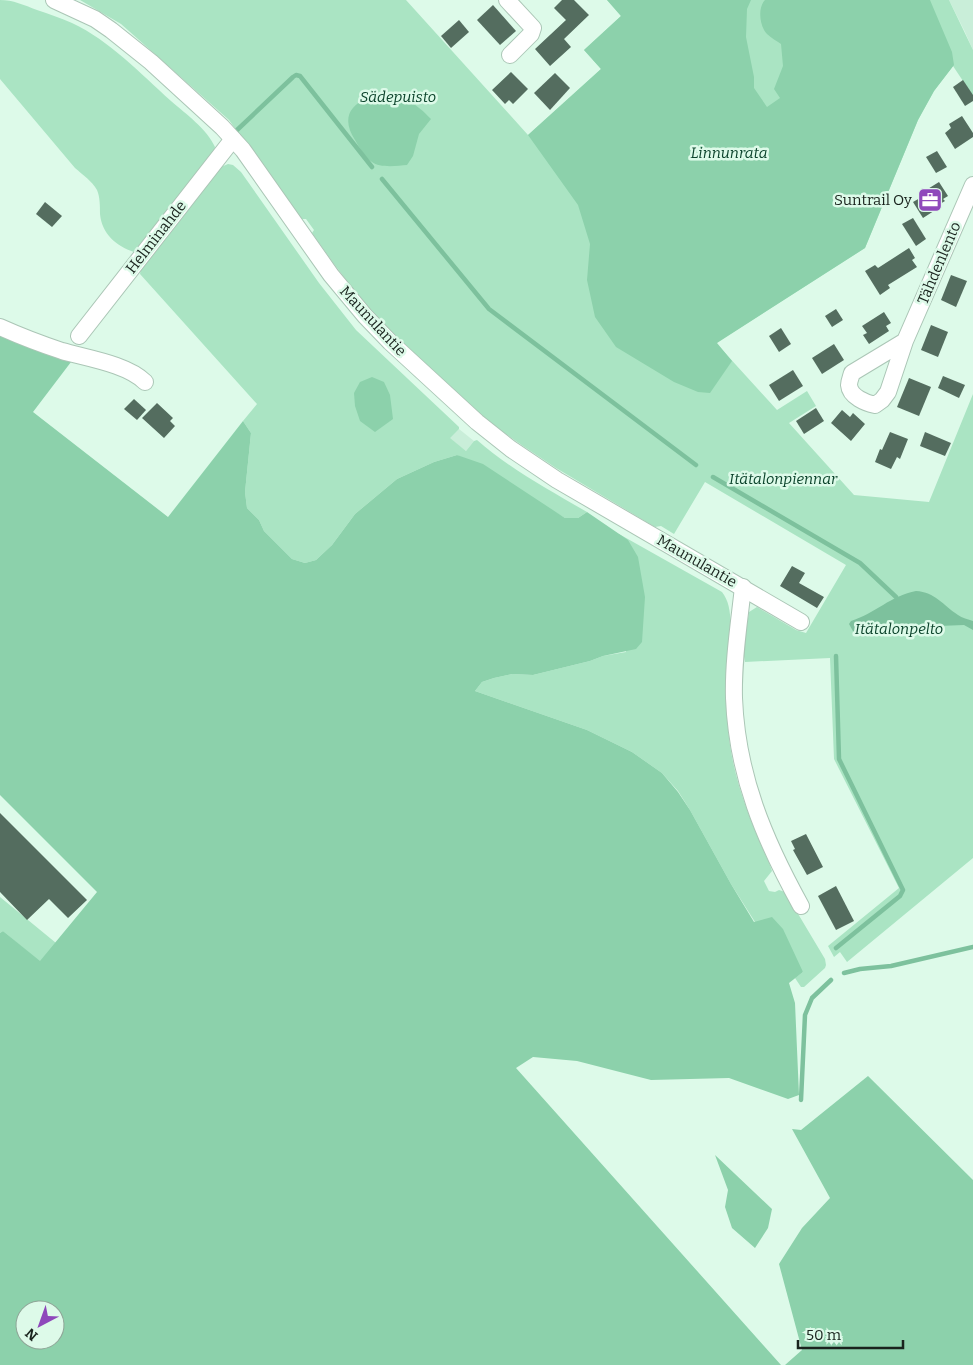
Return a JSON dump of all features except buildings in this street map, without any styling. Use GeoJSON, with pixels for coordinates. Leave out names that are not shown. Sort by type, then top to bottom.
{"type":"FeatureCollection","features":[{"type":"Feature","properties":{"kind":"street","name":"Maunulantie"},"geometry":{"type":"LineString","coordinates":[[54,0],[95,19],[126,41],[206,112],[233,139],[346,293],[390,342],[461,408],[511,449],[558,480],[801,622]]}},
{"type":"Feature","properties":{"kind":"street"},"geometry":{"type":"LineString","coordinates":[[507,0],[533,28],[531,34],[510,54]]}},
{"type":"Feature","properties":{"kind":"street","name":"Helminahde"},"geometry":{"type":"LineString","coordinates":[[78,336],[233,139]]}},
{"type":"Feature","properties":{"kind":"street","name":"Tähdenlento"},"geometry":{"type":"LineString","coordinates":[[906,341],[973,185]]}},
{"type":"Feature","properties":{"kind":"street"},"geometry":{"type":"LineString","coordinates":[[0,327],[59,350],[121,368],[138,376],[145,382]]}},
{"type":"Feature","properties":{"kind":"street","name":"Maunulantie"},"geometry":{"type":"LineString","coordinates":[[743,587],[735,659],[734,696],[742,765],[750,794],[764,831],[784,876],[801,906]]}},
{"type":"Feature","properties":{"kind":"shaded area"},"geometry":{"type":"Polygon","coordinates":[[[949,0],[973,0],[973,50],[965,32],[949,0]]]}},
{"type":"Feature","properties":{"kind":"shaded area"},"geometry":{"type":"Polygon","coordinates":[[[459,429],[474,441],[466,451],[449,438],[459,429]]]}},
{"type":"Feature","properties":{"kind":"shaded area"},"geometry":{"type":"Polygon","coordinates":[[[916,591],[934,596],[960,616],[973,621],[973,630],[964,625],[913,627],[859,636],[854,633],[849,624],[851,621],[899,596],[916,591]]]}},
{"type":"Feature","properties":{"kind":"green space"},"geometry":{"type":"Polygon","coordinates":[[[0,0],[18,3],[64,19],[86,30],[124,58],[196,122],[215,147],[214,151],[134,252],[116,243],[107,233],[101,221],[99,196],[95,187],[75,168],[0,79],[0,0]]]}},
{"type":"Feature","properties":{"kind":"green space"},"geometry":{"type":"Polygon","coordinates":[[[80,0],[406,0],[528,135],[601,69],[584,50],[621,16],[607,0],[949,0],[973,50],[973,96],[953,66],[934,91],[918,120],[865,248],[716,343],[777,410],[807,391],[816,406],[789,423],[854,495],[929,502],[973,394],[973,858],[847,962],[840,952],[834,957],[828,946],[899,888],[834,759],[830,658],[745,662],[743,651],[749,612],[757,607],[796,630],[806,633],[846,565],[705,482],[674,534],[661,526],[655,527],[556,468],[496,427],[469,405],[370,311],[312,233],[314,230],[306,219],[301,219],[229,120],[121,24],[80,0]]]}},
{"type":"Feature","properties":{"kind":"green space","name":"Linnunrata"},"geometry":{"type":"Polygon","coordinates":[[[607,0],[751,0],[747,9],[746,37],[754,77],[754,88],[767,107],[780,98],[774,89],[783,66],[781,44],[767,34],[761,22],[760,12],[765,0],[930,0],[952,52],[954,65],[934,91],[918,120],[865,248],[717,343],[732,361],[710,393],[698,392],[674,382],[616,347],[595,317],[587,280],[590,244],[578,205],[528,135],[601,69],[584,50],[621,16],[607,0]]]}},
{"type":"Feature","properties":{"kind":"green space","name":"Sädepuisto"},"geometry":{"type":"Polygon","coordinates":[[[384,93],[410,102],[431,119],[419,134],[413,156],[407,165],[384,166],[375,164],[360,149],[350,130],[348,121],[349,114],[353,108],[366,99],[384,93]]]}},
{"type":"Feature","properties":{"kind":"green space"},"geometry":{"type":"Polygon","coordinates":[[[228,164],[233,165],[241,172],[319,283],[356,330],[459,427],[450,438],[466,451],[477,440],[516,470],[587,512],[578,518],[565,518],[457,455],[434,462],[397,479],[355,514],[332,545],[316,560],[305,563],[292,559],[264,531],[259,520],[247,508],[245,492],[251,433],[243,421],[257,404],[140,274],[141,268],[221,167],[228,164]]]}},
{"type":"Feature","properties":{"kind":"green space"},"geometry":{"type":"Polygon","coordinates":[[[0,333],[71,362],[33,412],[168,517],[243,421],[251,433],[245,492],[247,508],[259,520],[264,531],[292,559],[305,563],[316,560],[332,545],[355,514],[397,479],[434,462],[457,455],[483,464],[565,518],[578,518],[587,512],[628,540],[638,557],[645,597],[642,642],[636,649],[533,675],[512,674],[494,678],[482,682],[475,691],[587,730],[632,752],[662,773],[678,792],[754,922],[772,917],[783,929],[803,972],[789,983],[795,1003],[799,1095],[788,1099],[729,1078],[651,1080],[577,1061],[533,1057],[516,1068],[781,1365],[0,1365],[0,933],[3,931],[40,961],[97,892],[0,795],[0,333]]]}},
{"type":"Feature","properties":{"kind":"green space"},"geometry":{"type":"Polygon","coordinates":[[[372,377],[384,382],[390,395],[393,419],[375,432],[360,421],[355,406],[354,393],[360,382],[372,377]]]}},
{"type":"Feature","properties":{"kind":"green space"},"geometry":{"type":"Polygon","coordinates":[[[619,534],[722,592],[727,601],[730,611],[730,636],[726,673],[729,737],[736,776],[751,821],[772,871],[764,881],[769,891],[775,892],[779,890],[785,892],[825,959],[825,968],[804,987],[801,987],[795,978],[803,972],[755,922],[731,884],[690,810],[678,791],[662,773],[632,752],[587,730],[475,691],[482,682],[494,678],[512,674],[533,675],[603,656],[626,652],[619,534]]]}},
{"type":"Feature","properties":{"kind":"green space"},"geometry":{"type":"Polygon","coordinates":[[[0,897],[56,943],[40,962],[3,931],[0,933],[0,897]]]}},
{"type":"Feature","properties":{"kind":"green space"},"geometry":{"type":"Polygon","coordinates":[[[868,1076],[973,1180],[973,1365],[785,1365],[802,1350],[779,1264],[802,1228],[830,1198],[792,1129],[801,1130],[868,1076]]]}},
{"type":"Feature","properties":{"kind":"green space"},"geometry":{"type":"Polygon","coordinates":[[[715,1155],[772,1209],[768,1228],[755,1248],[732,1228],[725,1207],[728,1190],[715,1155]]]}},
{"type":"Feature","properties":{"kind":"waterway"},"geometry":{"type":"LineString","coordinates":[[236,131],[293,77],[296,75],[300,76],[372,167]]}},
{"type":"Feature","properties":{"kind":"waterway"},"geometry":{"type":"LineString","coordinates":[[382,179],[489,309],[696,465]]}},
{"type":"Feature","properties":{"kind":"waterway"},"geometry":{"type":"LineString","coordinates":[[713,477],[860,563],[896,597]]}},
{"type":"Feature","properties":{"kind":"waterway"},"geometry":{"type":"LineString","coordinates":[[836,656],[839,759],[903,890],[900,896],[836,948]]}},
{"type":"Feature","properties":{"kind":"waterway"},"geometry":{"type":"LineString","coordinates":[[844,973],[860,969],[891,966],[973,947]]}},
{"type":"Feature","properties":{"kind":"waterway"},"geometry":{"type":"LineString","coordinates":[[801,1100],[805,1015],[812,998],[831,980]]}},
{"type":"Feature","properties":{"kind":"place","name":"Suntrail Oy"},"geometry":{"type":"Point","coordinates":[930,200]}},
{"type":"Feature","properties":{"kind":"park label","name":"Itätalonpiennar"},"geometry":{"type":"Point","coordinates":[783,479]}},
{"type":"Feature","properties":{"kind":"park label","name":"Itätalonpelto"},"geometry":{"type":"Point","coordinates":[899,629]}}]}
